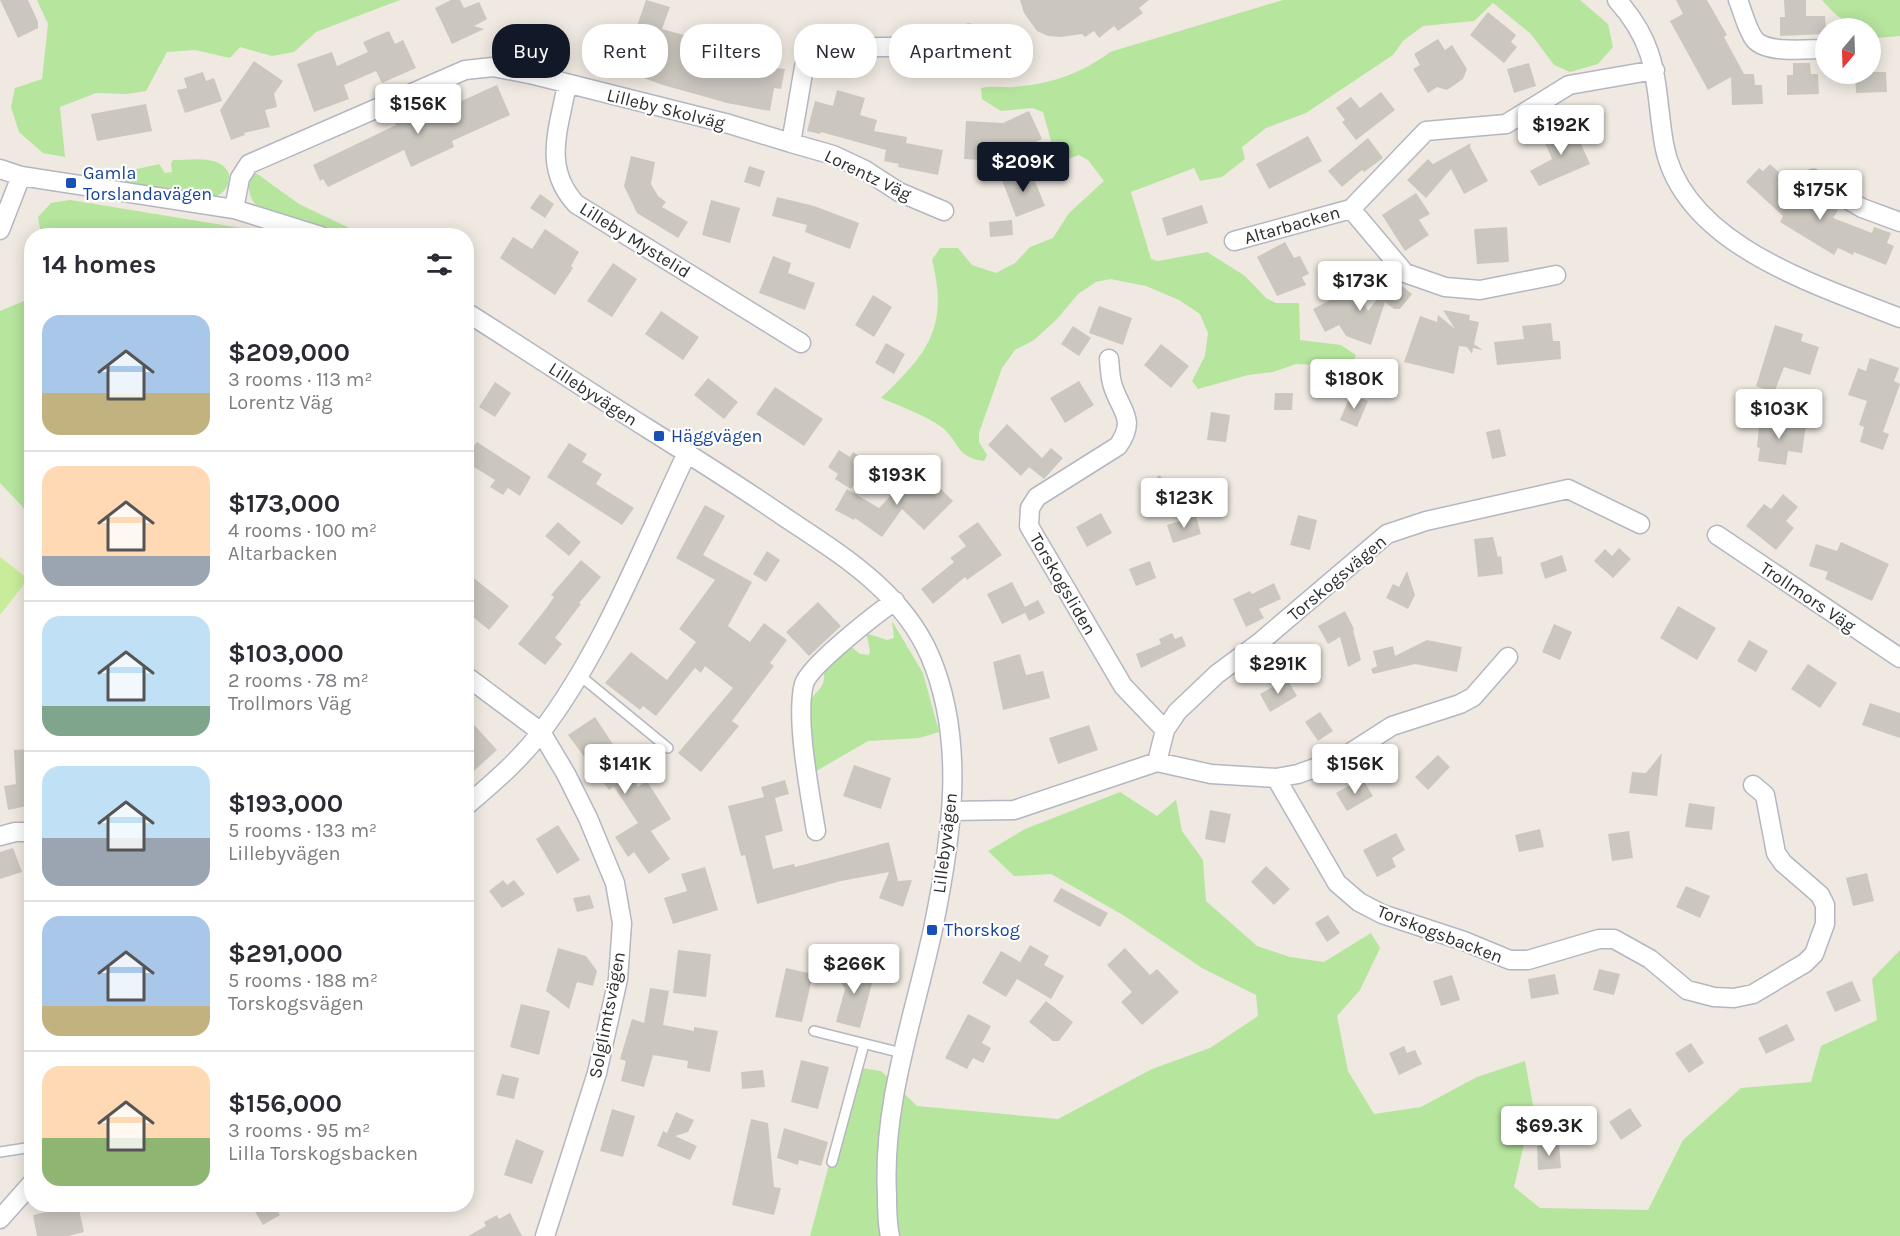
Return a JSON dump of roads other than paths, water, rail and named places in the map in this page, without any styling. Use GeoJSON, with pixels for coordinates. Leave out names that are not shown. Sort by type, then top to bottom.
{"type":"FeatureCollection","features":[{"type":"Feature","properties":{"kind":"street"},"geometry":{"type":"LineString","coordinates":[[1617,0],[1643,34],[1655,70],[1665,147],[1671,170],[1697,211],[1711,224],[1747,249],[1782,269],[1900,318]]}},
{"type":"Feature","properties":{"kind":"street"},"geometry":{"type":"LineString","coordinates":[[1738,0],[1754,38],[1759,43],[1784,49],[1815,49]]}},
{"type":"Feature","properties":{"kind":"street"},"geometry":{"type":"LineString","coordinates":[[791,143],[804,67],[825,48],[889,47]]}},
{"type":"Feature","properties":{"kind":"street","name":"Lilleby Skolväg"},"geometry":{"type":"LineString","coordinates":[[234,209],[240,178],[249,164],[465,70],[494,67],[729,124],[791,143]]}},
{"type":"Feature","properties":{"kind":"street","name":"Altarbacken"},"geometry":{"type":"LineString","coordinates":[[1234,241],[1351,208],[1426,130],[1506,124],[1569,85],[1655,70]]}},
{"type":"Feature","properties":{"kind":"street","name":"Lilleby Mystelid"},"geometry":{"type":"LineString","coordinates":[[567,84],[555,163],[564,191],[576,204],[801,343]]}},
{"type":"Feature","properties":{"kind":"street","name":"Lorentz Väg"},"geometry":{"type":"LineString","coordinates":[[791,143],[833,155],[865,170],[899,192],[944,211]]}},
{"type":"Feature","properties":{"kind":"street"},"geometry":{"type":"LineString","coordinates":[[0,169],[21,176],[234,209],[295,228]]}},
{"type":"Feature","properties":{"kind":"street"},"geometry":{"type":"LineString","coordinates":[[0,230],[21,176]]}},
{"type":"Feature","properties":{"kind":"street"},"geometry":{"type":"LineString","coordinates":[[1813,179],[1862,208],[1900,222]]}},
{"type":"Feature","properties":{"kind":"street","name":"Altarbacken"},"geometry":{"type":"LineString","coordinates":[[1351,208],[1405,273],[1446,287],[1480,290],[1556,275]]}},
{"type":"Feature","properties":{"kind":"street","name":"Lillebyvägen"},"geometry":{"type":"LineString","coordinates":[[474,317],[848,559],[895,602],[930,656],[938,682],[950,749],[952,811],[948,846],[932,930],[890,1109],[885,1162],[890,1236]]}},
{"type":"Feature","properties":{"kind":"street","name":"Torskogsliden"},"geometry":{"type":"LineString","coordinates":[[1109,359],[1112,384],[1128,421],[1123,440],[1118,446],[1037,497],[1030,508],[1029,526],[1123,686],[1165,730]]}},
{"type":"Feature","properties":{"kind":"street"},"geometry":{"type":"LineString","coordinates":[[474,799],[515,762],[541,732],[578,674],[613,612],[687,453]]}},
{"type":"Feature","properties":{"kind":"street","name":"Torskogsvägen"},"geometry":{"type":"LineString","coordinates":[[1157,762],[1165,730],[1177,712],[1217,674],[1268,637],[1387,534],[1426,521],[1568,489],[1640,524]]}},
{"type":"Feature","properties":{"kind":"street","name":"Trollmors Väg"},"geometry":{"type":"LineString","coordinates":[[1717,535],[1900,658]]}},
{"type":"Feature","properties":{"kind":"street"},"geometry":{"type":"LineString","coordinates":[[816,831],[801,704],[804,682],[816,667],[882,610],[895,602]]}},
{"type":"Feature","properties":{"kind":"street"},"geometry":{"type":"LineString","coordinates":[[952,811],[1014,810],[1157,762],[1211,774],[1276,778],[1298,774],[1342,758],[1392,726],[1460,704],[1473,697],[1508,657]]}},
{"type":"Feature","properties":{"kind":"street"},"geometry":{"type":"LineString","coordinates":[[474,682],[541,732]]}},
{"type":"Feature","properties":{"kind":"street","name":"Solglimtsvägen"},"geometry":{"type":"LineString","coordinates":[[541,732],[588,818],[615,883],[622,923],[618,979],[598,1066],[545,1236]]}},
{"type":"Feature","properties":{"kind":"street","name":"Torskogsbacken"},"geometry":{"type":"LineString","coordinates":[[1276,778],[1337,884],[1359,902],[1382,914],[1464,940],[1510,960],[1528,960],[1599,939],[1614,939],[1650,959],[1687,990],[1714,997],[1734,998],[1753,994],[1805,963],[1814,954],[1825,924],[1825,905],[1820,895],[1783,863],[1776,853],[1765,795],[1754,785]]}},
{"type":"Feature","properties":{"kind":"street"},"geometry":{"type":"LineString","coordinates":[[0,836],[24,832]]}},
{"type":"Feature","properties":{"kind":"street"},"geometry":{"type":"LineString","coordinates":[[0,1219],[24,1192]]}},
{"type":"Feature","properties":{"kind":"lane"},"geometry":{"type":"LineString","coordinates":[[578,674],[668,748]]}},
{"type":"Feature","properties":{"kind":"lane"},"geometry":{"type":"LineString","coordinates":[[814,1031],[902,1053]]}},
{"type":"Feature","properties":{"kind":"lane"},"geometry":{"type":"LineString","coordinates":[[832,1162],[864,1044]]}},
{"type":"Feature","properties":{"kind":"lane"},"geometry":{"type":"LineString","coordinates":[[0,1152],[24,1148]]}},
{"type":"Feature","properties":{"kind":"place","name":"Gamla Torslandavägen"},"geometry":{"type":"Point","coordinates":[71,183]}},
{"type":"Feature","properties":{"kind":"place","name":"Häggvägen"},"geometry":{"type":"Point","coordinates":[659,436]}},
{"type":"Feature","properties":{"kind":"place","name":"Thorskog"},"geometry":{"type":"Point","coordinates":[932,930]}}]}
